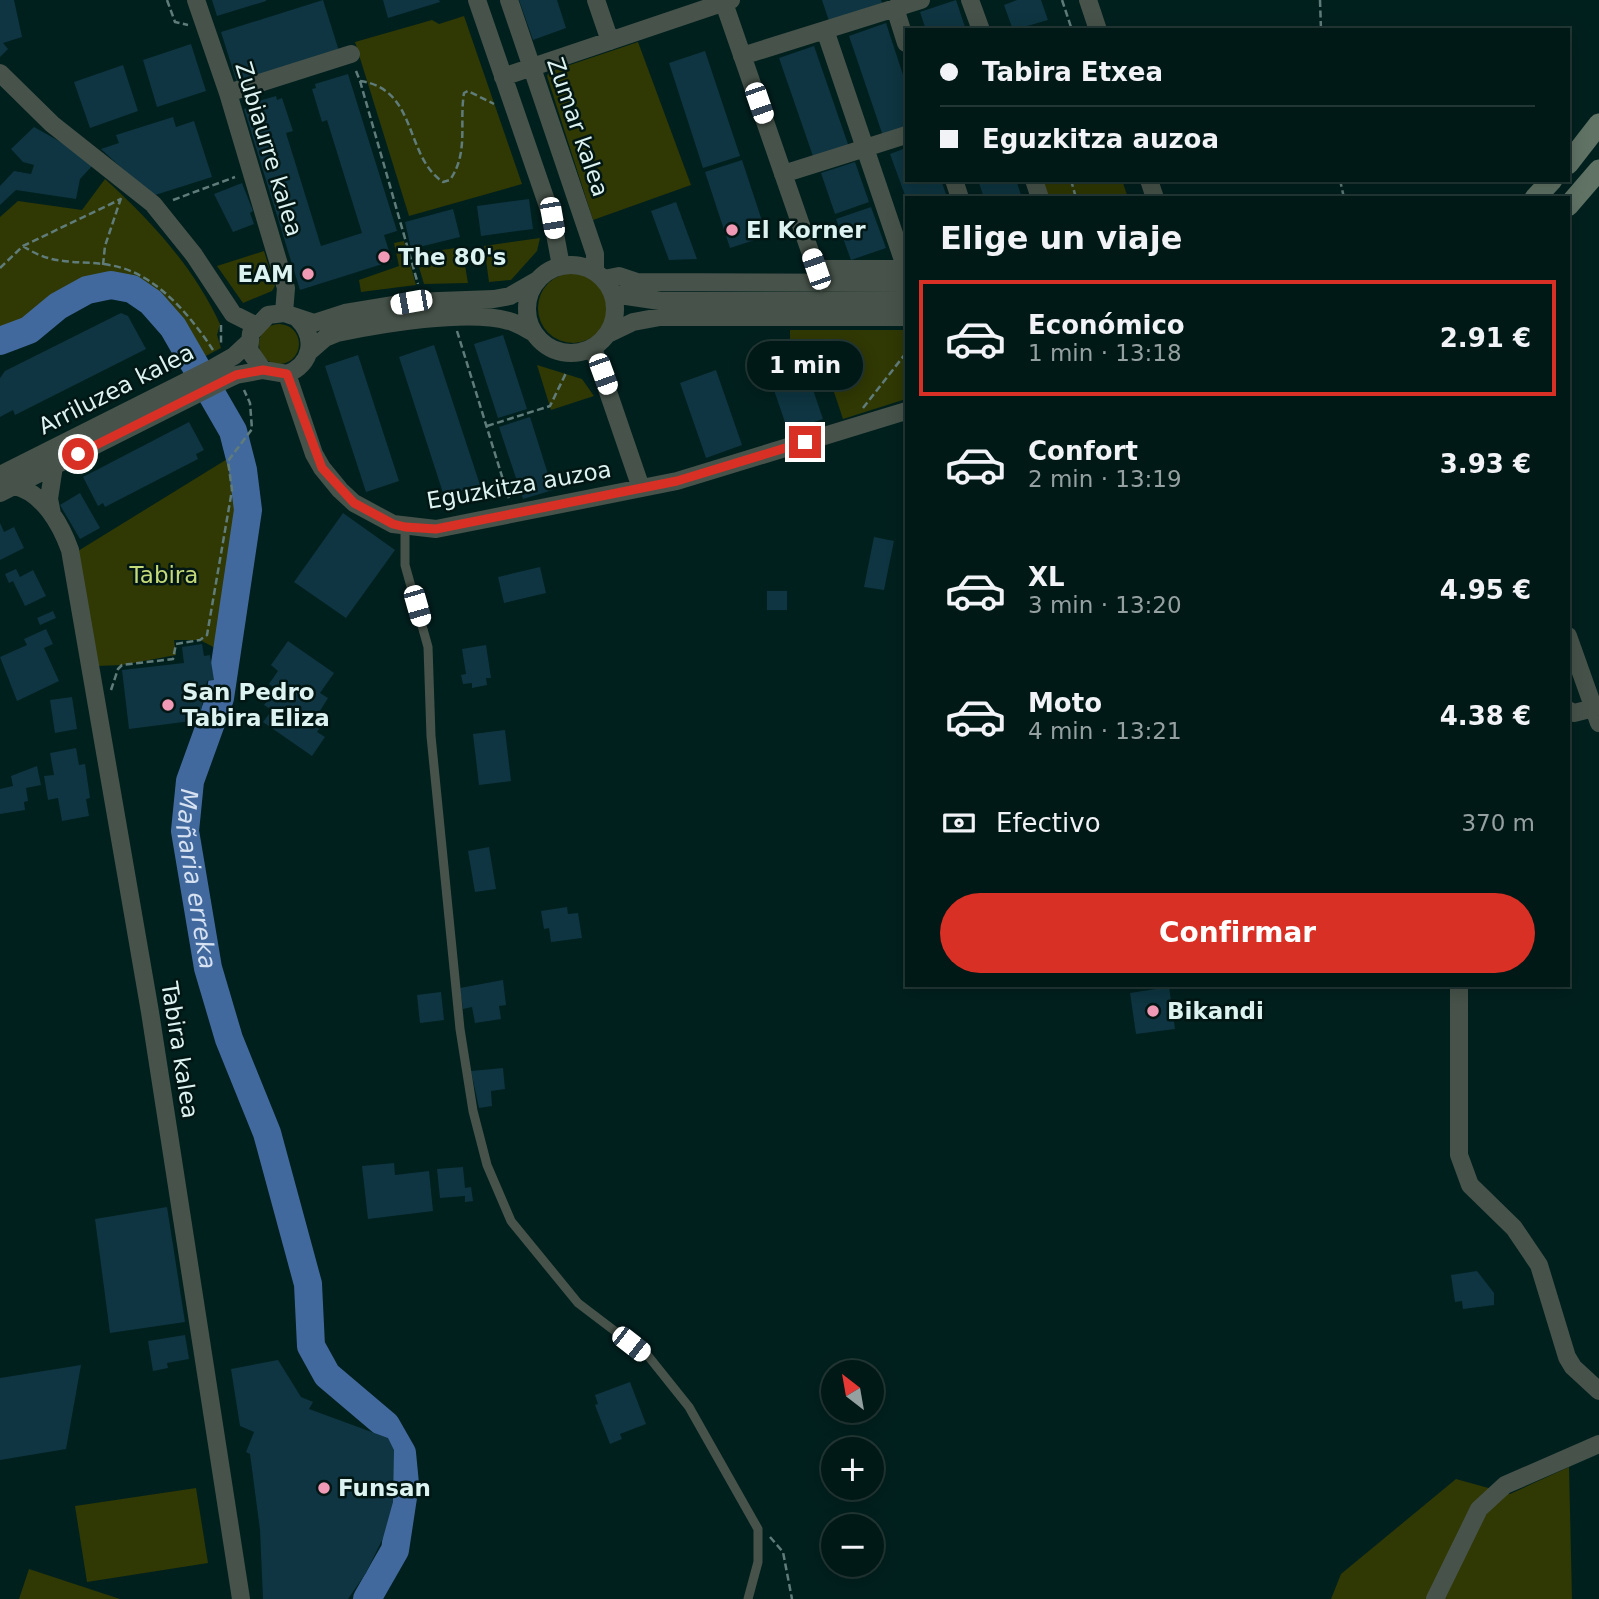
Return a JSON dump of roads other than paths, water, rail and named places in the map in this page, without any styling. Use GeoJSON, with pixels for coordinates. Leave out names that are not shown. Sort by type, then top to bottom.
{"type":"FeatureCollection","features":[{"type":"Feature","properties":{"kind":"main road"},"geometry":{"type":"LineString","coordinates":[[1570,160],[1599,124]]}},
{"type":"Feature","properties":{"kind":"main road"},"geometry":{"type":"LineString","coordinates":[[1570,204],[1599,170]]}},
{"type":"Feature","properties":{"kind":"main road"},"geometry":{"type":"LineString","coordinates":[[1537,196],[1550,182]]}},
{"type":"Feature","properties":{"kind":"street","name":"Zubiaurre kalea"},"geometry":{"type":"LineString","coordinates":[[196,0],[228,93],[286,288],[291,316]]}},
{"type":"Feature","properties":{"kind":"street"},"geometry":{"type":"LineString","coordinates":[[477,0],[552,218],[561,266]]}},
{"type":"Feature","properties":{"kind":"street","name":"Zumar kalea"},"geometry":{"type":"LineString","coordinates":[[509,0],[604,281]]}},
{"type":"Feature","properties":{"kind":"street"},"geometry":{"type":"LineString","coordinates":[[596,0],[610,41]]}},
{"type":"Feature","properties":{"kind":"street"},"geometry":{"type":"LineString","coordinates":[[742,56],[921,0]]}},
{"type":"Feature","properties":{"kind":"street"},"geometry":{"type":"LineString","coordinates":[[970,0],[980,28]]}},
{"type":"Feature","properties":{"kind":"street"},"geometry":{"type":"LineString","coordinates":[[1088,0],[1097,28]]}},
{"type":"Feature","properties":{"kind":"street"},"geometry":{"type":"LineString","coordinates":[[503,77],[610,41],[686,7],[727,1],[742,56],[819,276]]}},
{"type":"Feature","properties":{"kind":"street"},"geometry":{"type":"LineString","coordinates":[[895,8],[905,40]]}},
{"type":"Feature","properties":{"kind":"street"},"geometry":{"type":"LineString","coordinates":[[825,30],[860,149],[905,271]]}},
{"type":"Feature","properties":{"kind":"street"},"geometry":{"type":"LineString","coordinates":[[228,93],[351,54]]}},
{"type":"Feature","properties":{"kind":"street"},"geometry":{"type":"LineString","coordinates":[[0,73],[129,194],[167,219],[233,314],[252,334],[252,358],[263,370]]}},
{"type":"Feature","properties":{"kind":"street"},"geometry":{"type":"LineString","coordinates":[[783,174],[905,135]]}},
{"type":"Feature","properties":{"kind":"street"},"geometry":{"type":"LineString","coordinates":[[534,333],[529,323],[527,301],[536,281],[548,271],[561,266],[585,266],[604,281],[660,301],[905,301]]}},
{"type":"Feature","properties":{"kind":"street"},"geometry":{"type":"LineString","coordinates":[[604,281],[619,276],[637,282],[905,274]]}},
{"type":"Feature","properties":{"kind":"street","name":"Arriluzea kalea"},"geometry":{"type":"LineString","coordinates":[[5,485],[54,466],[222,368],[268,316],[291,316],[314,323],[345,313],[411,302],[510,296],[536,281]]}},
{"type":"Feature","properties":{"kind":"street"},"geometry":{"type":"LineString","coordinates":[[604,281],[615,314],[608,334]]}},
{"type":"Feature","properties":{"kind":"street"},"geometry":{"type":"LineString","coordinates":[[291,316],[309,333],[310,351]]}},
{"type":"Feature","properties":{"kind":"street"},"geometry":{"type":"LineString","coordinates":[[405,527],[393,524],[354,503],[322,468],[287,374],[302,366],[310,351],[325,338],[337,333],[415,320],[493,318],[511,321],[534,333],[547,346],[565,353],[593,348],[608,334],[633,322],[660,317],[905,317]]}},
{"type":"Feature","properties":{"kind":"street","name":"Eguzkitza auzoa"},"geometry":{"type":"LineString","coordinates":[[593,348],[641,488]]}},
{"type":"Feature","properties":{"kind":"street","name":"Arriluzea kalea"},"geometry":{"type":"LineString","coordinates":[[222,368],[287,374]]}},
{"type":"Feature","properties":{"kind":"street","name":"Arriluzea kalea"},"geometry":{"type":"LineString","coordinates":[[5,485],[170,399]]}},
{"type":"Feature","properties":{"kind":"street","name":"Eguzkitza auzoa"},"geometry":{"type":"LineString","coordinates":[[405,527],[436,529],[677,481],[905,411]]}},
{"type":"Feature","properties":{"kind":"street"},"geometry":{"type":"LineString","coordinates":[[52,514],[49,499],[54,466]]}},
{"type":"Feature","properties":{"kind":"street"},"geometry":{"type":"LineString","coordinates":[[5,485],[25,488],[52,514]]}},
{"type":"Feature","properties":{"kind":"street","name":"Tabira kalea"},"geometry":{"type":"LineString","coordinates":[[52,514],[70,550],[120,838],[242,1599]]}},
{"type":"Feature","properties":{"kind":"street"},"geometry":{"type":"LineString","coordinates":[[1570,642],[1596,716],[1570,711]]}},
{"type":"Feature","properties":{"kind":"street"},"geometry":{"type":"LineString","coordinates":[[1459,987],[1459,1155],[1470,1185],[1514,1228],[1539,1265],[1567,1357],[1573,1367],[1599,1391]]}},
{"type":"Feature","properties":{"kind":"street"},"geometry":{"type":"LineString","coordinates":[[1435,1599],[1479,1509],[1505,1485],[1599,1444]]}},
{"type":"Feature","properties":{"kind":"lane"},"geometry":{"type":"LineString","coordinates":[[405,527],[405,565],[428,647],[431,736],[460,1029],[473,1111],[487,1165],[511,1221],[578,1303],[649,1357],[689,1407],[758,1529],[758,1562],[748,1599]]}},
{"type":"Feature","properties":{"kind":"waterway","name":"Mañaria erreka"},"geometry":{"type":"LineString","coordinates":[[0,341],[29,330],[58,306],[87,290],[111,285],[132,289],[151,302],[173,327],[233,431],[243,470],[248,510],[220,698],[190,781],[185,831],[208,968],[229,1039],[267,1133],[308,1284],[311,1346],[327,1375],[386,1425],[402,1453],[405,1484],[395,1550],[367,1599]]}},
{"type":"Feature","properties":{"kind":"place","name":"El Korner"},"geometry":{"type":"Point","coordinates":[732,230]}},
{"type":"Feature","properties":{"kind":"place","name":"The 80's"},"geometry":{"type":"Point","coordinates":[384,257]}},
{"type":"Feature","properties":{"kind":"place","name":"EAM"},"geometry":{"type":"Point","coordinates":[308,274]}},
{"type":"Feature","properties":{"kind":"place","name":"San Pedro Tabira Eliza"},"geometry":{"type":"Point","coordinates":[168,705]}},
{"type":"Feature","properties":{"kind":"place","name":"Bikandi"},"geometry":{"type":"Point","coordinates":[1153,1011]}},
{"type":"Feature","properties":{"kind":"place","name":"Funsan"},"geometry":{"type":"Point","coordinates":[324,1488]}},
{"type":"Feature","properties":{"kind":"park label","name":"Tabira"},"geometry":{"type":"Point","coordinates":[164,575]}}]}
